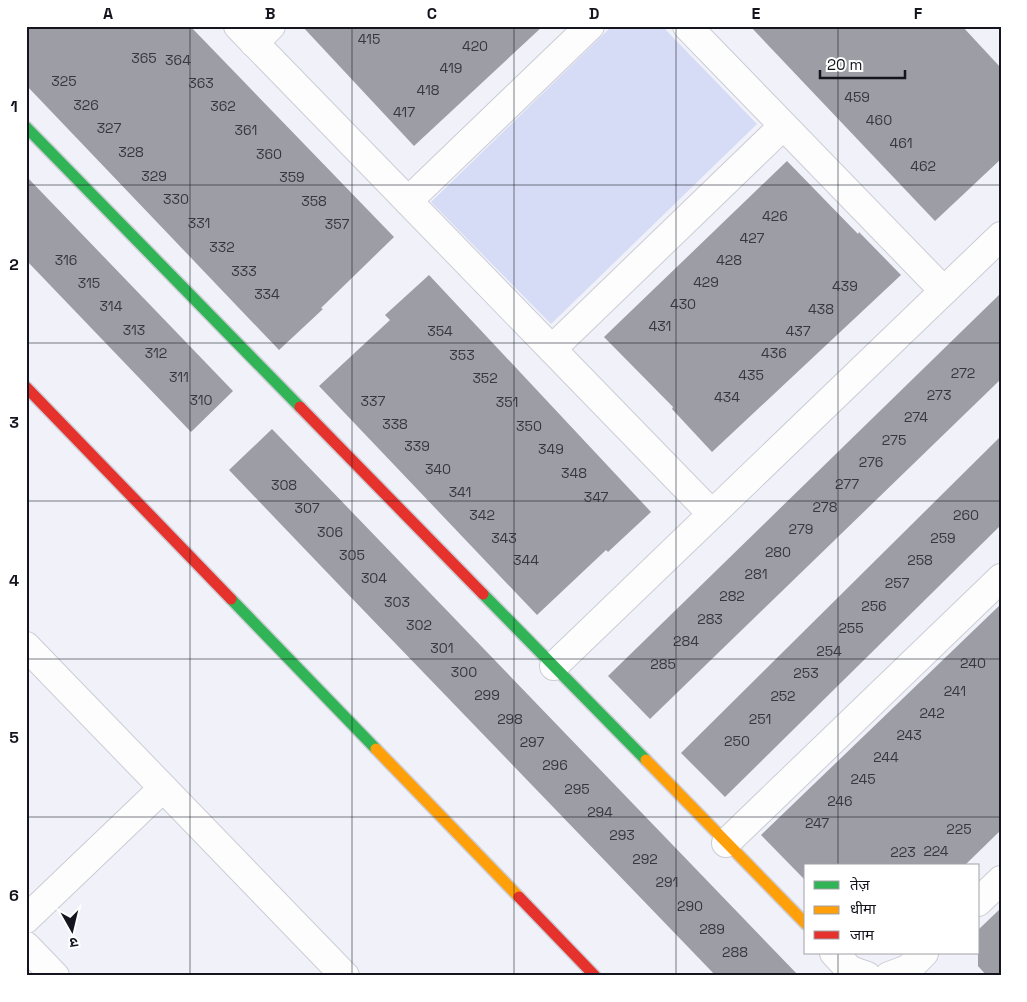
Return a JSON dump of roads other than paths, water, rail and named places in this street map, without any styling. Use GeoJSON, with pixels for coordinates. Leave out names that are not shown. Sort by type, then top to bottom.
{"type":"FeatureCollection","features":[{"type":"Feature","properties":{"kind":"street"},"geometry":{"type":"LineString","coordinates":[[408,201],[590,26]]}},
{"type":"Feature","properties":{"kind":"street"},"geometry":{"type":"LineString","coordinates":[[686,26],[944,291]]}},
{"type":"Feature","properties":{"kind":"street"},"geometry":{"type":"LineString","coordinates":[[254,32],[408,201],[712,514]]}},
{"type":"Feature","properties":{"kind":"street"},"geometry":{"type":"LineString","coordinates":[[552,349],[783,126]]}},
{"type":"Feature","properties":{"kind":"street"},"geometry":{"type":"LineString","coordinates":[[26,127],[804,922]]}},
{"type":"Feature","properties":{"kind":"street"},"geometry":{"type":"LineString","coordinates":[[554,666],[1001,236]]}},
{"type":"Feature","properties":{"kind":"street"},"geometry":{"type":"LineString","coordinates":[[26,387],[595,976]]}},
{"type":"Feature","properties":{"kind":"street"},"geometry":{"type":"LineString","coordinates":[[726,843],[1001,578]]}},
{"type":"Feature","properties":{"kind":"street"},"geometry":{"type":"LineString","coordinates":[[26,646],[345,976]]}},
{"type":"Feature","properties":{"kind":"street"},"geometry":{"type":"LineString","coordinates":[[26,919],[163,788]]}},
{"type":"Feature","properties":{"kind":"street"},"geometry":{"type":"LineString","coordinates":[[980,900],[1001,880]]}},
{"type":"Feature","properties":{"kind":"street"},"geometry":{"type":"LineString","coordinates":[[26,946],[55,976]]}},
{"type":"Feature","properties":{"kind":"street"},"geometry":{"type":"LineString","coordinates":[[835,954],[850,970],[867,976]]}},
{"type":"Feature","properties":{"kind":"street"},"geometry":{"type":"LineString","coordinates":[[889,976],[908,969],[923,954]]}}]}
